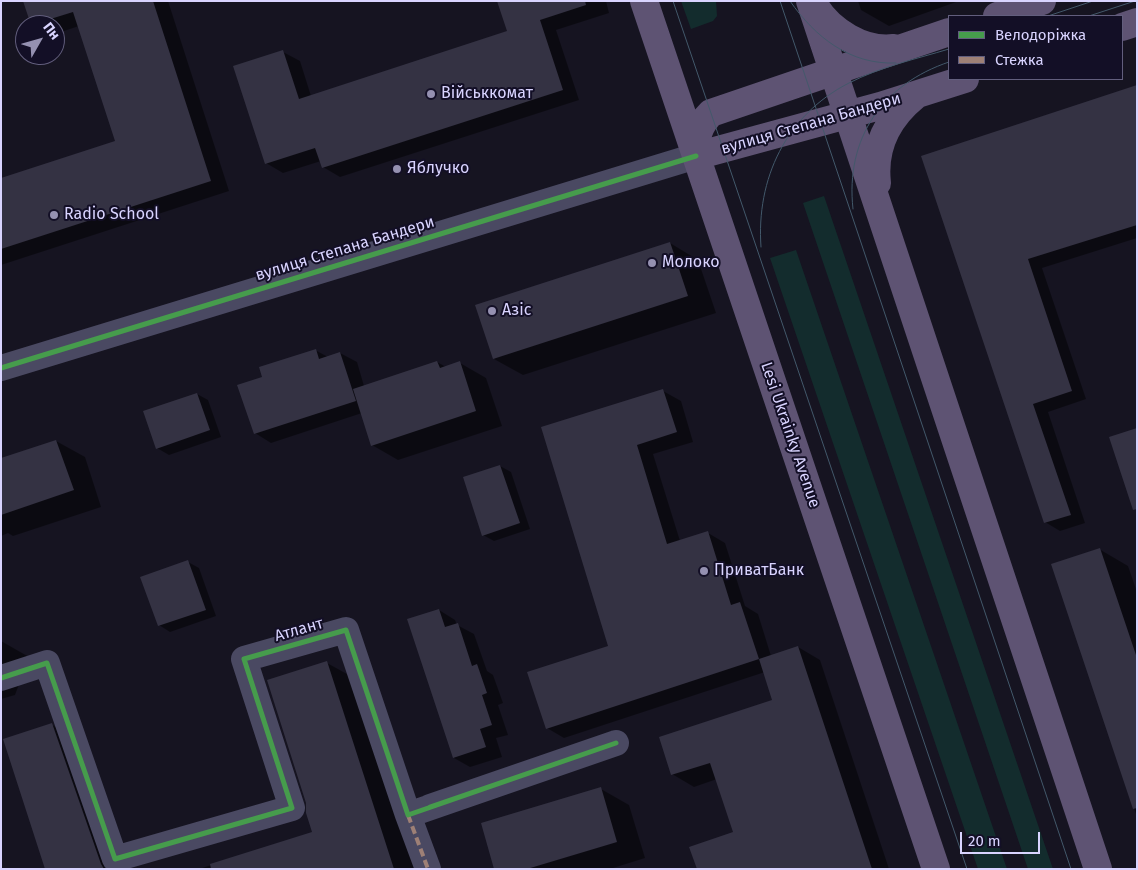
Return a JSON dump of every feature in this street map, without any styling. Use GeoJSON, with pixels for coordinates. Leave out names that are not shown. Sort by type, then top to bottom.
{"type":"FeatureCollection","features":[{"type":"Feature","properties":{"kind":"main road","name":"Lesi Ukrainky Avenue"},"geometry":{"type":"LineString","coordinates":[[644,1],[936,869]]}},
{"type":"Feature","properties":{"kind":"main road"},"geometry":{"type":"LineString","coordinates":[[811,1],[819,13],[835,29],[852,39],[869,46],[887,49],[903,47]]}},
{"type":"Feature","properties":{"kind":"main road"},"geometry":{"type":"LineString","coordinates":[[811,1],[1098,869]]}},
{"type":"Feature","properties":{"kind":"main road"},"geometry":{"type":"LineString","coordinates":[[1000,15],[1042,1]]}},
{"type":"Feature","properties":{"kind":"main road"},"geometry":{"type":"LineString","coordinates":[[1123,27],[1137,22]]}},
{"type":"Feature","properties":{"kind":"main road","name":"вулиця Степана Бандери"},"geometry":{"type":"LineString","coordinates":[[948,32],[711,113],[702,122],[696,138],[696,156],[849,115],[961,80]]}},
{"type":"Feature","properties":{"kind":"main road"},"geometry":{"type":"LineString","coordinates":[[881,214],[876,174],[877,156],[889,123],[902,107],[917,95]]}},
{"type":"Feature","properties":{"kind":"street","name":"вулиця Степана Бандери"},"geometry":{"type":"LineString","coordinates":[[1,368],[696,156]]}},
{"type":"Feature","properties":{"kind":"street","name":"Атлант"},"geometry":{"type":"LineString","coordinates":[[1,678],[47,663],[114,858],[292,808],[244,658],[346,630],[419,811]]}},
{"type":"Feature","properties":{"kind":"street"},"geometry":{"type":"LineString","coordinates":[[616,743],[419,811],[578,756],[597,749],[616,743]]}},
{"type":"Feature","properties":{"kind":"street"},"geometry":{"type":"LineString","coordinates":[[419,811],[428,869]]}},
{"type":"Feature","properties":{"kind":"green space"},"geometry":{"type":"Polygon","coordinates":[[[681,1],[716,1],[717,16],[713,21],[691,29],[681,1]]]}},
{"type":"Feature","properties":{"kind":"green space"},"geometry":{"type":"Polygon","coordinates":[[[824,196],[1053,869],[1028,869],[803,203],[824,196]]]}},
{"type":"Feature","properties":{"kind":"green space"},"geometry":{"type":"Polygon","coordinates":[[[796,250],[1007,869],[978,869],[770,258],[796,250]]]}},
{"type":"Feature","properties":{"kind":"building"},"geometry":{"type":"Polygon","coordinates":[[[23,1],[153,1],[211,181],[1,249],[1,178],[115,141],[73,12],[63,15],[28,15],[23,1]]]}},
{"type":"Feature","properties":{"kind":"building","name":"Військкомат"},"geometry":{"type":"Polygon","coordinates":[[[497,1],[585,1],[586,5],[540,20],[563,90],[322,168],[315,148],[265,164],[233,66],[283,50],[299,99],[507,31],[497,1]]]}},
{"type":"Feature","properties":{"kind":"building"},"geometry":{"type":"Polygon","coordinates":[[[1137,85],[1137,225],[1028,259],[1072,391],[1033,404],[1071,515],[1044,523],[921,156],[1137,85]]]}},
{"type":"Feature","properties":{"kind":"building"},"geometry":{"type":"Polygon","coordinates":[[[670,242],[688,296],[493,359],[475,305],[670,242]]]}},
{"type":"Feature","properties":{"kind":"building"},"geometry":{"type":"Polygon","coordinates":[[[316,349],[319,359],[340,352],[356,401],[254,434],[237,385],[262,377],[259,367],[316,349]]]}},
{"type":"Feature","properties":{"kind":"building"},"geometry":{"type":"Polygon","coordinates":[[[437,361],[440,368],[460,361],[476,411],[371,446],[353,389],[437,361]]]}},
{"type":"Feature","properties":{"kind":"building"},"geometry":{"type":"Polygon","coordinates":[[[663,389],[677,432],[637,445],[667,544],[708,531],[731,605],[740,602],[759,659],[546,729],[527,672],[608,646],[541,427],[663,389]]]}},
{"type":"Feature","properties":{"kind":"building"},"geometry":{"type":"Polygon","coordinates":[[[197,393],[210,430],[156,449],[143,411],[197,393]]]}},
{"type":"Feature","properties":{"kind":"building"},"geometry":{"type":"Polygon","coordinates":[[[1137,428],[1137,509],[1133,510],[1109,437],[1137,428]]]}},
{"type":"Feature","properties":{"kind":"building"},"geometry":{"type":"Polygon","coordinates":[[[56,440],[74,490],[1,515],[1,458],[56,440]]]}},
{"type":"Feature","properties":{"kind":"building"},"geometry":{"type":"Polygon","coordinates":[[[500,465],[520,523],[482,536],[463,477],[500,465]]]}},
{"type":"Feature","properties":{"kind":"building"},"geometry":{"type":"Polygon","coordinates":[[[1100,548],[1137,658],[1137,808],[1133,809],[1051,564],[1100,548]]]}},
{"type":"Feature","properties":{"kind":"building"},"geometry":{"type":"Polygon","coordinates":[[[188,560],[206,610],[158,626],[140,577],[188,560]]]}},
{"type":"Feature","properties":{"kind":"building"},"geometry":{"type":"Polygon","coordinates":[[[439,609],[445,627],[458,623],[472,666],[477,664],[487,693],[482,695],[492,725],[480,729],[486,747],[453,758],[407,619],[439,609]]]}},
{"type":"Feature","properties":{"kind":"building"},"geometry":{"type":"Polygon","coordinates":[[[798,646],[872,869],[697,869],[689,847],[733,832],[710,763],[671,775],[659,737],[772,700],[759,659],[798,646]]]}},
{"type":"Feature","properties":{"kind":"building"},"geometry":{"type":"Polygon","coordinates":[[[327,661],[394,869],[211,869],[210,864],[312,832],[306,813],[306,803],[267,680],[327,661]]]}},
{"type":"Feature","properties":{"kind":"building"},"geometry":{"type":"Polygon","coordinates":[[[52,723],[104,869],[45,869],[3,739],[52,723]]]}},
{"type":"Feature","properties":{"kind":"building"},"geometry":{"type":"Polygon","coordinates":[[[601,787],[617,842],[527,869],[494,869],[481,823],[601,787]]]}},
{"type":"Feature","properties":{"kind":"tram line"},"geometry":{"type":"LineString","coordinates":[[673,1],[967,869]]}},
{"type":"Feature","properties":{"kind":"tram line"},"geometry":{"type":"LineString","coordinates":[[780,1],[1071,869]]}},
{"type":"Feature","properties":{"kind":"tram line"},"geometry":{"type":"LineString","coordinates":[[790,1],[811,26],[835,46],[849,54],[864,59],[896,63]]}},
{"type":"Feature","properties":{"kind":"tram line"},"geometry":{"type":"LineString","coordinates":[[1051,15],[1093,1]]}},
{"type":"Feature","properties":{"kind":"tram line"},"geometry":{"type":"LineString","coordinates":[[1092,15],[1135,1]]}},
{"type":"Feature","properties":{"kind":"tram line"},"geometry":{"type":"LineString","coordinates":[[761,247],[764,197],[770,174],[779,152],[792,131],[808,113],[827,96],[861,77],[948,49]]}},
{"type":"Feature","properties":{"kind":"tram line"},"geometry":{"type":"LineString","coordinates":[[853,209],[852,183],[855,159],[862,137],[873,117],[888,99],[905,84],[948,62]]}},
{"type":"Feature","properties":{"kind":"marked path"},"geometry":{"type":"LineString","coordinates":[[408,815],[428,869]]}},
{"type":"Feature","properties":{"kind":"cycle path"},"geometry":{"type":"LineString","coordinates":[[1,368],[696,156]]}},
{"type":"Feature","properties":{"kind":"cycle path"},"geometry":{"type":"LineString","coordinates":[[1,678],[47,663],[115,859],[292,808],[244,659],[346,630],[408,815],[616,743],[430,807]]}},
{"type":"Feature","properties":{"kind":"place","name":"Військкомат"},"geometry":{"type":"Point","coordinates":[431,94]}},
{"type":"Feature","properties":{"kind":"place","name":"Яблучко"},"geometry":{"type":"Point","coordinates":[397,169]}},
{"type":"Feature","properties":{"kind":"place","name":"Radio School"},"geometry":{"type":"Point","coordinates":[54,215]}},
{"type":"Feature","properties":{"kind":"place","name":"Молоко"},"geometry":{"type":"Point","coordinates":[652,263]}},
{"type":"Feature","properties":{"kind":"place","name":"Азіс"},"geometry":{"type":"Point","coordinates":[492,311]}},
{"type":"Feature","properties":{"kind":"place","name":"ПриватБанк"},"geometry":{"type":"Point","coordinates":[704,571]}}]}
